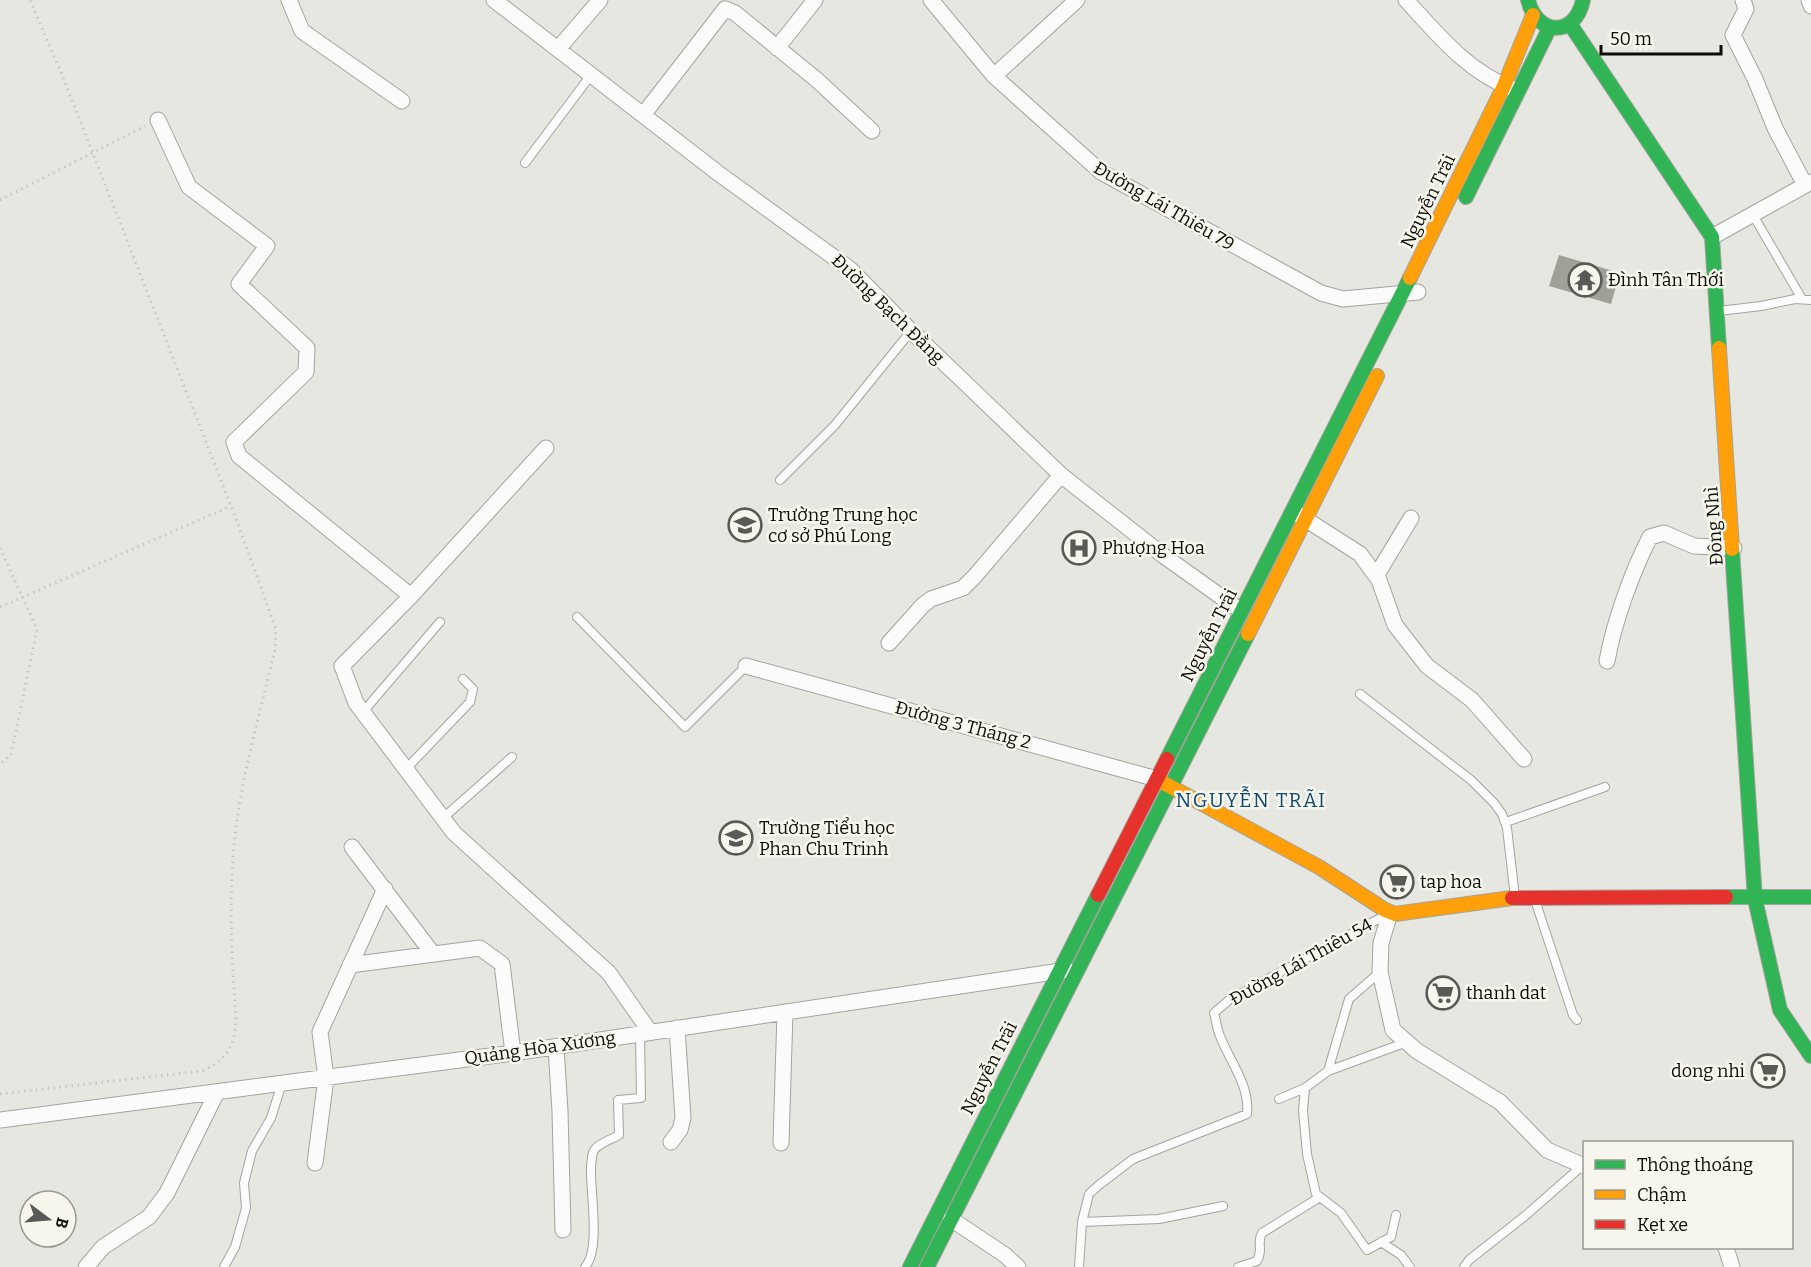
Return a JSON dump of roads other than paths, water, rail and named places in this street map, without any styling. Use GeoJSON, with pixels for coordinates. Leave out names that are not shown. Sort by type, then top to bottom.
{"type":"FeatureCollection","features":[{"type":"Feature","properties":{"kind":"main road"},"geometry":{"type":"LineString","coordinates":[[1528,0],[1533,15],[1543,25],[1550,27],[1564,27],[1570,24],[1581,12],[1583,0]]}},
{"type":"Feature","properties":{"kind":"main road","name":"Nguyễn Trãi"},"geometry":{"type":"LineString","coordinates":[[1461,207],[1511,88],[1533,15]]}},
{"type":"Feature","properties":{"kind":"main road","name":"Đông Nhì"},"geometry":{"type":"LineString","coordinates":[[1570,24],[1712,237],[1755,899],[1780,1010],[1811,1056]]}},
{"type":"Feature","properties":{"kind":"main road","name":"Nguyễn Trãi"},"geometry":{"type":"LineString","coordinates":[[927,1267],[1172,787],[1298,515],[1414,292],[1511,88],[1535,54],[1550,27]]}},
{"type":"Feature","properties":{"kind":"main road","name":"Nguyễn Trãi"},"geometry":{"type":"LineString","coordinates":[[910,1267],[1241,611],[1382,365]]}},
{"type":"Feature","properties":{"kind":"main road","name":"Đường 3 Tháng 2"},"geometry":{"type":"LineString","coordinates":[[1156,779],[1319,867],[1388,911]]}},
{"type":"Feature","properties":{"kind":"main road"},"geometry":{"type":"LineString","coordinates":[[1388,911],[1403,914],[1515,898],[1755,899],[1811,897]]}},
{"type":"Feature","properties":{"kind":"street"},"geometry":{"type":"LineString","coordinates":[[289,0],[302,31],[402,101]]}},
{"type":"Feature","properties":{"kind":"street","name":"Đường Bạch Đằng"},"geometry":{"type":"LineString","coordinates":[[494,0],[718,173],[850,269],[1061,475],[1164,556],[1241,611]]}},
{"type":"Feature","properties":{"kind":"street"},"geometry":{"type":"LineString","coordinates":[[558,49],[600,0]]}},
{"type":"Feature","properties":{"kind":"street"},"geometry":{"type":"LineString","coordinates":[[777,48],[815,0]]}},
{"type":"Feature","properties":{"kind":"street","name":"Đường Lái Thiêu 79"},"geometry":{"type":"LineString","coordinates":[[931,0],[994,76],[1101,172],[1321,293],[1343,299],[1414,292]]}},
{"type":"Feature","properties":{"kind":"street"},"geometry":{"type":"LineString","coordinates":[[994,76],[1077,0]]}},
{"type":"Feature","properties":{"kind":"street"},"geometry":{"type":"LineString","coordinates":[[1406,0],[1452,50],[1471,66],[1511,88]]}},
{"type":"Feature","properties":{"kind":"street"},"geometry":{"type":"LineString","coordinates":[[1712,237],[1808,184],[1775,128],[1755,79],[1733,35],[1746,9],[1743,0]]}},
{"type":"Feature","properties":{"kind":"street"},"geometry":{"type":"LineString","coordinates":[[1809,0],[1811,6]]}},
{"type":"Feature","properties":{"kind":"street"},"geometry":{"type":"LineString","coordinates":[[643,115],[725,9],[735,13],[872,131]]}},
{"type":"Feature","properties":{"kind":"street"},"geometry":{"type":"LineString","coordinates":[[158,120],[189,187],[267,246],[239,284],[307,348],[306,372],[234,442],[239,456],[411,596]]}},
{"type":"Feature","properties":{"kind":"street"},"geometry":{"type":"LineString","coordinates":[[546,448],[411,596],[342,666],[356,703],[454,833],[609,973],[645,1033]]}},
{"type":"Feature","properties":{"kind":"street"},"geometry":{"type":"LineString","coordinates":[[889,643],[931,599],[963,588],[1061,475]]}},
{"type":"Feature","properties":{"kind":"street"},"geometry":{"type":"LineString","coordinates":[[1298,515],[1360,554],[1376,576],[1395,625],[1427,666],[1472,700],[1524,759]]}},
{"type":"Feature","properties":{"kind":"street"},"geometry":{"type":"LineString","coordinates":[[1376,576],[1411,518]]}},
{"type":"Feature","properties":{"kind":"street"},"geometry":{"type":"LineString","coordinates":[[1607,661],[1611,639],[1641,553],[1650,537],[1664,534],[1694,546],[1734,548]]}},
{"type":"Feature","properties":{"kind":"street","name":"Đường 3 Tháng 2"},"geometry":{"type":"LineString","coordinates":[[746,666],[1156,779]]}},
{"type":"Feature","properties":{"kind":"street"},"geometry":{"type":"LineString","coordinates":[[352,847],[433,954]]}},
{"type":"Feature","properties":{"kind":"street"},"geometry":{"type":"LineString","coordinates":[[315,1163],[326,1077],[320,1032],[384,889]]}},
{"type":"Feature","properties":{"kind":"street"},"geometry":{"type":"LineString","coordinates":[[1388,911],[1381,943],[1380,972],[1393,1030],[1417,1051],[1500,1102],[1547,1150],[1583,1166]]}},
{"type":"Feature","properties":{"kind":"street"},"geometry":{"type":"LineString","coordinates":[[350,965],[480,948],[502,964],[513,1053]]}},
{"type":"Feature","properties":{"kind":"street","name":"Quảng Hòa Xương"},"geometry":{"type":"LineString","coordinates":[[0,1120],[556,1047],[1079,968]]}},
{"type":"Feature","properties":{"kind":"street"},"geometry":{"type":"LineString","coordinates":[[781,1143],[785,1012]]}},
{"type":"Feature","properties":{"kind":"street"},"geometry":{"type":"LineString","coordinates":[[671,1142],[680,1130],[683,1119],[677,1028]]}},
{"type":"Feature","properties":{"kind":"street"},"geometry":{"type":"LineString","coordinates":[[556,1047],[563,1230]]}},
{"type":"Feature","properties":{"kind":"street"},"geometry":{"type":"LineString","coordinates":[[86,1267],[103,1247],[149,1217],[166,1193],[217,1092]]}},
{"type":"Feature","properties":{"kind":"street"},"geometry":{"type":"LineString","coordinates":[[951,1219],[1005,1255],[1018,1267]]}},
{"type":"Feature","properties":{"kind":"street"},"geometry":{"type":"LineString","coordinates":[[1726,1249],[1732,1267]]}},
{"type":"Feature","properties":{"kind":"lane"},"geometry":{"type":"LineString","coordinates":[[525,163],[591,75]]}},
{"type":"Feature","properties":{"kind":"lane"},"geometry":{"type":"LineString","coordinates":[[1753,215],[1802,299]]}},
{"type":"Feature","properties":{"kind":"lane"},"geometry":{"type":"LineString","coordinates":[[1717,311],[1795,299],[1811,300]]}},
{"type":"Feature","properties":{"kind":"lane"},"geometry":{"type":"LineString","coordinates":[[780,480],[835,425],[911,331]]}},
{"type":"Feature","properties":{"kind":"lane","name":"Đường 3 Tháng 2"},"geometry":{"type":"LineString","coordinates":[[577,617],[685,727],[746,666]]}},
{"type":"Feature","properties":{"kind":"lane"},"geometry":{"type":"LineString","coordinates":[[363,712],[440,622]]}},
{"type":"Feature","properties":{"kind":"lane"},"geometry":{"type":"LineString","coordinates":[[406,769],[470,702],[473,689],[463,679]]}},
{"type":"Feature","properties":{"kind":"lane"},"geometry":{"type":"LineString","coordinates":[[1360,694],[1486,793],[1506,822],[1515,898]]}},
{"type":"Feature","properties":{"kind":"lane"},"geometry":{"type":"LineString","coordinates":[[443,818],[512,757]]}},
{"type":"Feature","properties":{"kind":"lane"},"geometry":{"type":"LineString","coordinates":[[1506,822],[1605,786]]}},
{"type":"Feature","properties":{"kind":"lane"},"geometry":{"type":"LineString","coordinates":[[1534,899],[1573,1015],[1577,1020]]}},
{"type":"Feature","properties":{"kind":"lane","name":"Đường Lái Thiêu 54"},"geometry":{"type":"LineString","coordinates":[[1079,1267],[1082,1222],[1089,1194],[1133,1159],[1247,1114],[1249,1102],[1238,1071],[1219,1035],[1214,1013],[1229,1000],[1388,911]]}},
{"type":"Feature","properties":{"kind":"lane"},"geometry":{"type":"LineString","coordinates":[[1328,1071],[1349,999],[1380,972]]}},
{"type":"Feature","properties":{"kind":"lane"},"geometry":{"type":"LineString","coordinates":[[585,1267],[589,1263],[593,1249],[594,1223],[590,1188],[592,1157],[595,1149],[619,1135],[618,1100],[641,1098],[645,1033]]}},
{"type":"Feature","properties":{"kind":"lane"},"geometry":{"type":"LineString","coordinates":[[1279,1100],[1305,1088],[1328,1071],[1407,1042]]}},
{"type":"Feature","properties":{"kind":"lane"},"geometry":{"type":"LineString","coordinates":[[224,1267],[235,1247],[246,1209],[244,1183],[252,1151],[271,1118],[282,1083]]}},
{"type":"Feature","properties":{"kind":"lane"},"geometry":{"type":"LineString","coordinates":[[1305,1088],[1303,1110],[1307,1154],[1316,1194],[1341,1213],[1367,1250],[1391,1237],[1396,1215]]}},
{"type":"Feature","properties":{"kind":"lane"},"geometry":{"type":"LineString","coordinates":[[1464,1267],[1469,1260],[1583,1167]]}},
{"type":"Feature","properties":{"kind":"lane"},"geometry":{"type":"LineString","coordinates":[[1238,1267],[1257,1261],[1261,1254],[1259,1242],[1262,1233],[1320,1197]]}},
{"type":"Feature","properties":{"kind":"lane"},"geometry":{"type":"LineString","coordinates":[[1082,1222],[1159,1219],[1223,1206]]}},
{"type":"Feature","properties":{"kind":"lane"},"geometry":{"type":"LineString","coordinates":[[1381,1242],[1401,1255],[1410,1267]]}},
{"type":"Feature","properties":{"kind":"place","name":"Đình Tân Thới"},"geometry":{"type":"Point","coordinates":[1585,280]}},
{"type":"Feature","properties":{"kind":"place","name":"Trường Trung học cơ sở Phú Long"},"geometry":{"type":"Point","coordinates":[745,525]}},
{"type":"Feature","properties":{"kind":"place","name":"Phượng Hoa"},"geometry":{"type":"Point","coordinates":[1079,548]}},
{"type":"Feature","properties":{"kind":"place","name":"Trường Tiểu học Phan Chu Trinh"},"geometry":{"type":"Point","coordinates":[736,838]}},
{"type":"Feature","properties":{"kind":"place","name":"tap hoa"},"geometry":{"type":"Point","coordinates":[1397,882]}},
{"type":"Feature","properties":{"kind":"place","name":"thanh dat"},"geometry":{"type":"Point","coordinates":[1443,993]}},
{"type":"Feature","properties":{"kind":"place","name":"dong nhi"},"geometry":{"type":"Point","coordinates":[1768,1071]}},
{"type":"Feature","properties":{"kind":"district","name":"NGUYỄN TRÃI"},"geometry":{"type":"Point","coordinates":[1251,800]}}]}
